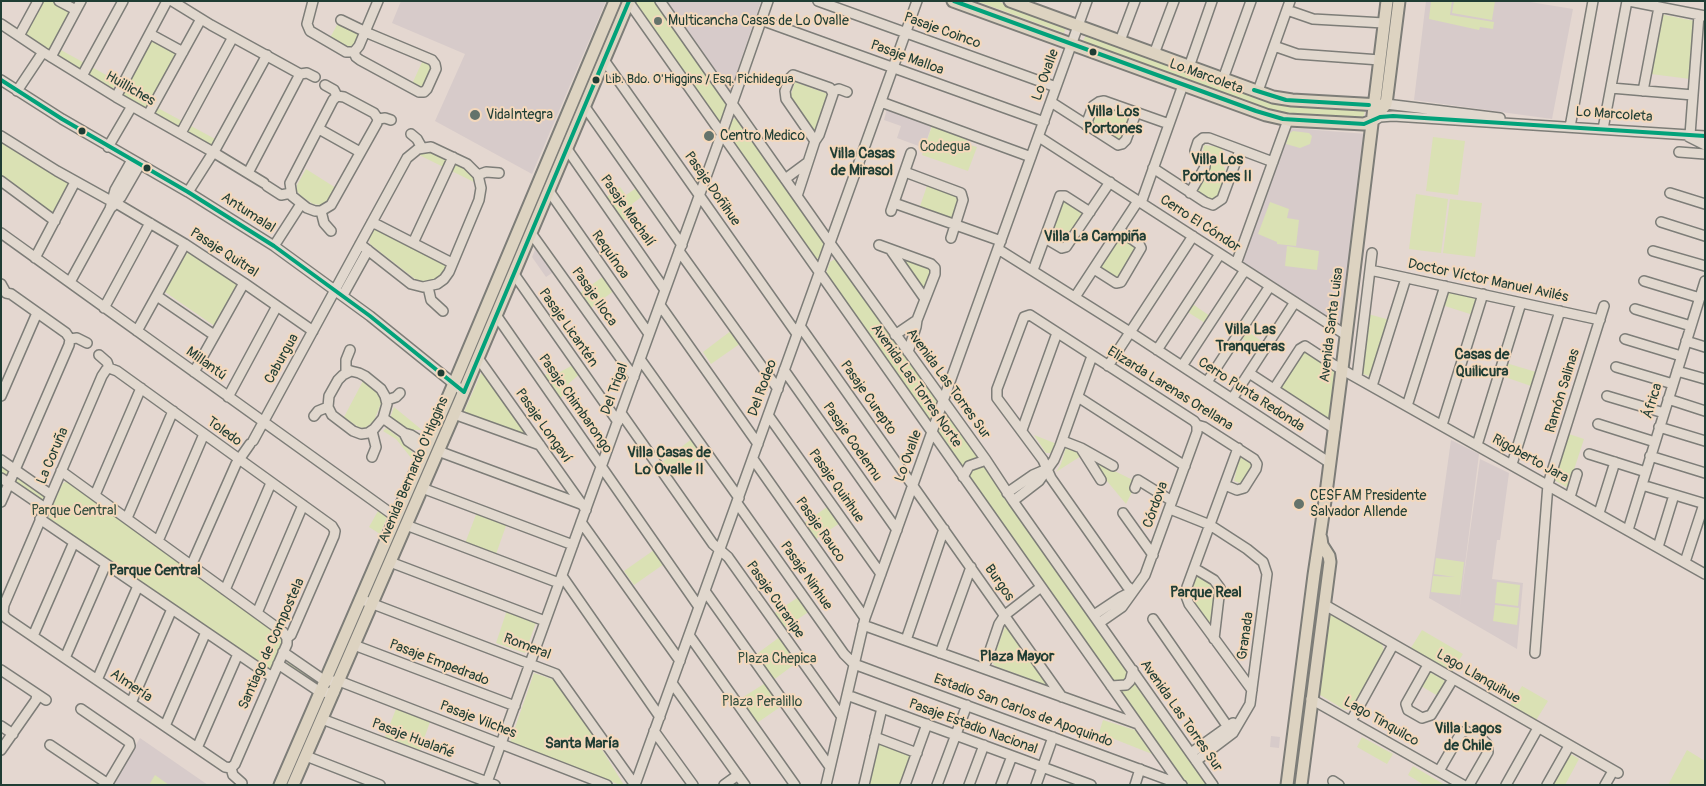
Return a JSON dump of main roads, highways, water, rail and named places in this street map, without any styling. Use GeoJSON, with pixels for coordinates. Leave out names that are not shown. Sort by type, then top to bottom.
{"type":"FeatureCollection","features":[{"type":"Feature","properties":{"kind":"main road","name":"Avenida Bernardo O'Higgins"},"geometry":{"type":"LineString","coordinates":[[280,785],[453,385],[615,1]]}},
{"type":"Feature","properties":{"kind":"main road","name":"Lo Marcoleta"},"geometry":{"type":"LineString","coordinates":[[953,1],[1266,115],[1288,120],[1364,124],[1372,121]]}},
{"type":"Feature","properties":{"kind":"main road","name":"Lo Marcoleta"},"geometry":{"type":"LineString","coordinates":[[1010,1],[1038,6],[1078,26],[1258,92],[1286,100],[1380,105]]}},
{"type":"Feature","properties":{"kind":"main road","name":"Avenida Santa Luisa"},"geometry":{"type":"LineString","coordinates":[[1380,105],[1380,60],[1387,1]]}},
{"type":"Feature","properties":{"kind":"main road","name":"Avenida Santa Luisa"},"geometry":{"type":"LineString","coordinates":[[1287,785],[1342,369],[1372,121],[1380,105],[1399,1]]}},
{"type":"Feature","properties":{"kind":"main road","name":"Avenida Bernardo O'Higgins"},"geometry":{"type":"LineString","coordinates":[[294,785],[464,392],[629,2]]}},
{"type":"Feature","properties":{"kind":"main road"},"geometry":{"type":"LineString","coordinates":[[575,97],[582,98],[586,105]]}},
{"type":"Feature","properties":{"kind":"main road"},"geometry":{"type":"LineString","coordinates":[[546,165],[551,169],[558,170]]}},
{"type":"Feature","properties":{"kind":"main road"},"geometry":{"type":"LineString","coordinates":[[404,498],[410,499],[416,504]]}},
{"type":"Feature","properties":{"kind":"main road"},"geometry":{"type":"LineString","coordinates":[[390,531],[392,536],[399,542]]}},
{"type":"Feature","properties":{"kind":"main road","name":"Avenida Santa Luisa"},"geometry":{"type":"LineString","coordinates":[[1301,785],[1330,568],[1330,560],[1321,543],[1320,532]]}},
{"type":"Feature","properties":{"kind":"main road"},"geometry":{"type":"LineString","coordinates":[[1315,568],[1322,564],[1330,568]]}},
{"type":"Feature","properties":{"kind":"main road"},"geometry":{"type":"LineString","coordinates":[[1294,726],[1300,732],[1305,732],[1308,727]]}},
{"type":"Feature","properties":{"kind":"place","name":"Multicancha Casas de Lo Ovalle"},"geometry":{"type":"Point","coordinates":[658,21]}},
{"type":"Feature","properties":{"kind":"place","name":"Lib. Bdo. O'Higgins / Esq. Pichidegua"},"geometry":{"type":"Point","coordinates":[596,80]}},
{"type":"Feature","properties":{"kind":"place","name":"VidaIntegra"},"geometry":{"type":"Point","coordinates":[475,115]}},
{"type":"Feature","properties":{"kind":"place","name":"Centro Medico"},"geometry":{"type":"Point","coordinates":[709,136]}},
{"type":"Feature","properties":{"kind":"place","name":"CESFAM Presidente Salvador Allende"},"geometry":{"type":"Point","coordinates":[1299,504]}},
{"type":"Feature","properties":{"kind":"district","name":"Villa Los Portones"},"geometry":{"type":"Point","coordinates":[1113,120]}},
{"type":"Feature","properties":{"kind":"district","name":"Villa Casas de Mirasol"},"geometry":{"type":"Point","coordinates":[862,162]}},
{"type":"Feature","properties":{"kind":"district","name":"Villa Los Portones II"},"geometry":{"type":"Point","coordinates":[1217,168]}},
{"type":"Feature","properties":{"kind":"district","name":"Villa La Campiña"},"geometry":{"type":"Point","coordinates":[1095,237]}},
{"type":"Feature","properties":{"kind":"district","name":"Villa Las Tranqueras"},"geometry":{"type":"Point","coordinates":[1250,338]}},
{"type":"Feature","properties":{"kind":"district","name":"Casas de Quilicura"},"geometry":{"type":"Point","coordinates":[1482,364]}},
{"type":"Feature","properties":{"kind":"district","name":"Villa Casas de Lo Ovalle II"},"geometry":{"type":"Point","coordinates":[669,462]}},
{"type":"Feature","properties":{"kind":"district","name":"Parque Central"},"geometry":{"type":"Point","coordinates":[155,571]}},
{"type":"Feature","properties":{"kind":"district","name":"Parque Real"},"geometry":{"type":"Point","coordinates":[1206,593]}},
{"type":"Feature","properties":{"kind":"district","name":"Plaza Mayor"},"geometry":{"type":"Point","coordinates":[1017,657]}},
{"type":"Feature","properties":{"kind":"district","name":"Villa Lagos de Chile"},"geometry":{"type":"Point","coordinates":[1468,738]}},
{"type":"Feature","properties":{"kind":"district","name":"Santa María"},"geometry":{"type":"Point","coordinates":[582,744]}},
{"type":"Feature","properties":{"kind":"park label","name":"Codegua"},"geometry":{"type":"Point","coordinates":[945,147]}},
{"type":"Feature","properties":{"kind":"park label","name":"Plaza Chepica"},"geometry":{"type":"Point","coordinates":[777,659]}},
{"type":"Feature","properties":{"kind":"park label","name":"Plaza Peralillo"},"geometry":{"type":"Point","coordinates":[762,702]}}]}
